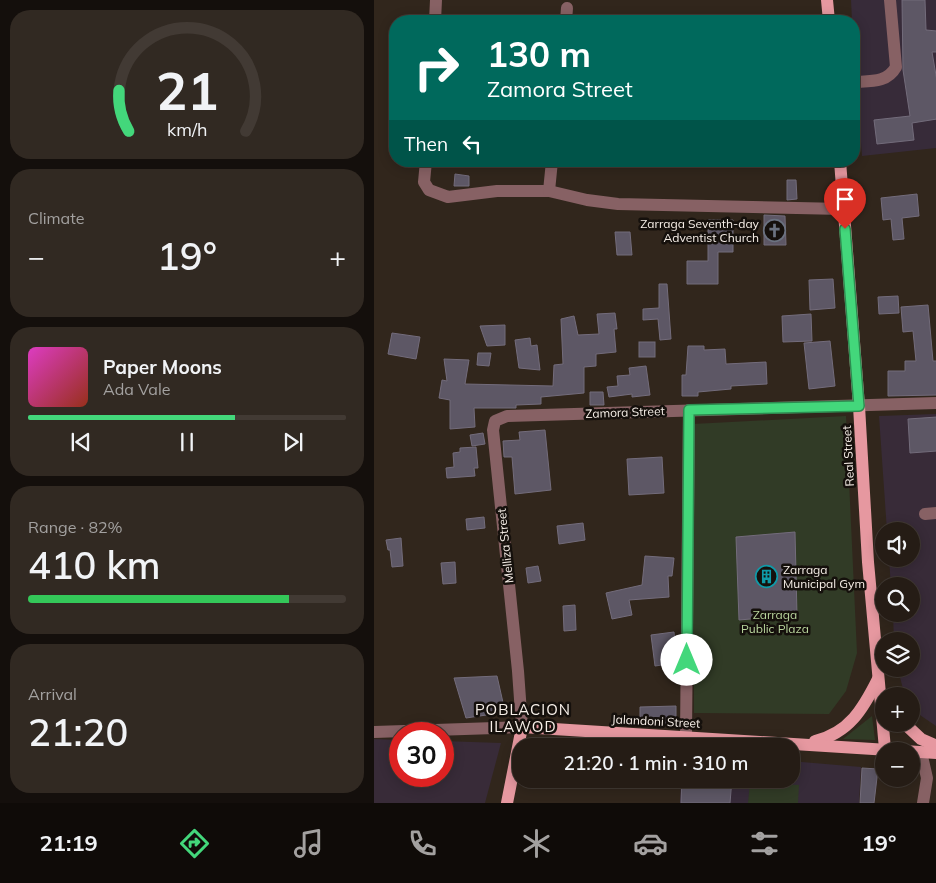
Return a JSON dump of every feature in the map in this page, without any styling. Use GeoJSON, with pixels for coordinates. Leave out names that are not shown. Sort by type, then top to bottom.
{"type":"FeatureCollection","features":[{"type":"Feature","properties":{"kind":"main road"},"geometry":{"type":"LineString","coordinates":[[827,0],[828,15]]}},
{"type":"Feature","properties":{"kind":"main road","name":"Real Street"},"geometry":{"type":"LineString","coordinates":[[840,167],[884,742]]}},
{"type":"Feature","properties":{"kind":"main road"},"geometry":{"type":"LineString","coordinates":[[878,679],[882,687]]}},
{"type":"Feature","properties":{"kind":"main road"},"geometry":{"type":"LineString","coordinates":[[800,744],[829,737],[854,720],[878,679]]}},
{"type":"Feature","properties":{"kind":"main road"},"geometry":{"type":"LineString","coordinates":[[507,803],[522,727]]}},
{"type":"Feature","properties":{"kind":"main road","name":"Jalandoni Street"},"geometry":{"type":"LineString","coordinates":[[522,727],[702,738]]}},
{"type":"Feature","properties":{"kind":"main road"},"geometry":{"type":"LineString","coordinates":[[914,732],[921,739],[936,746]]}},
{"type":"Feature","properties":{"kind":"main road","name":"Jalandoni Street"},"geometry":{"type":"LineString","coordinates":[[800,744],[875,748]]}},
{"type":"Feature","properties":{"kind":"main road","name":"Jalandoni Street"},"geometry":{"type":"LineString","coordinates":[[921,752],[936,753]]}},
{"type":"Feature","properties":{"kind":"street"},"geometry":{"type":"LineString","coordinates":[[435,15],[436,0]]}},
{"type":"Feature","properties":{"kind":"street"},"geometry":{"type":"LineString","coordinates":[[860,82],[879,80],[891,75],[896,67],[890,0]]}},
{"type":"Feature","properties":{"kind":"street"},"geometry":{"type":"LineString","coordinates":[[566,15],[567,8]]}},
{"type":"Feature","properties":{"kind":"street"},"geometry":{"type":"LineString","coordinates":[[425,167],[424,182],[429,190],[448,196],[497,191],[549,191],[587,200],[618,204],[843,209]]}},
{"type":"Feature","properties":{"kind":"street"},"geometry":{"type":"LineString","coordinates":[[549,191],[551,167]]}},
{"type":"Feature","properties":{"kind":"street","name":"Zamora Street"},"geometry":{"type":"LineString","coordinates":[[495,421],[507,416],[936,403]]}},
{"type":"Feature","properties":{"kind":"street"},"geometry":{"type":"LineString","coordinates":[[686,737],[689,410]]}},
{"type":"Feature","properties":{"kind":"street","name":"Melliza Street"},"geometry":{"type":"LineString","coordinates":[[495,421],[492,430],[518,671],[522,727]]}},
{"type":"Feature","properties":{"kind":"street","name":"Jalandoni Street"},"geometry":{"type":"LineString","coordinates":[[374,732],[522,727]]}},
{"type":"Feature","properties":{"kind":"street"},"geometry":{"type":"LineString","coordinates":[[921,752],[927,778],[922,803]]}},
{"type":"Feature","properties":{"kind":"shaded area"},"geometry":{"type":"Polygon","coordinates":[[[851,0],[936,0],[936,148],[862,156],[860,129],[860,15],[852,15],[851,0]]]}},
{"type":"Feature","properties":{"kind":"shaded area"},"geometry":{"type":"Polygon","coordinates":[[[936,414],[936,726],[920,715],[920,687],[902,687],[900,677],[920,677],[920,632],[894,632],[893,622],[920,622],[920,577],[890,577],[890,567],[920,567],[920,522],[886,522],[879,416],[936,414]]]}},
{"type":"Feature","properties":{"kind":"shaded area"},"geometry":{"type":"Polygon","coordinates":[[[374,739],[389,740],[389,787],[454,787],[454,741],[501,743],[485,803],[374,803],[374,739]]]}},
{"type":"Feature","properties":{"kind":"shaded area"},"geometry":{"type":"Polygon","coordinates":[[[800,762],[861,767],[859,803],[680,803],[681,788],[800,788],[800,762]]]}},
{"type":"Feature","properties":{"kind":"green space","name":"Zarraga Public Plaza"},"geometry":{"type":"Polygon","coordinates":[[[846,416],[857,653],[846,691],[829,714],[694,713],[693,424],[846,416]]]}},
{"type":"Feature","properties":{"kind":"green space"},"geometry":{"type":"Polygon","coordinates":[[[872,716],[875,740],[843,739],[872,716]]]}},
{"type":"Feature","properties":{"kind":"green space"},"geometry":{"type":"Polygon","coordinates":[[[749,788],[799,788],[798,803],[748,803],[749,788]]]}},
{"type":"Feature","properties":{"kind":"building"},"geometry":{"type":"Polygon","coordinates":[[[902,0],[925,0],[926,30],[937,31],[937,52],[932,52],[937,81],[937,119],[912,123],[914,140],[877,144],[874,120],[910,116],[903,70],[902,0]]]}},
{"type":"Feature","properties":{"kind":"building"},"geometry":{"type":"Polygon","coordinates":[[[455,174],[469,176],[469,186],[454,186],[455,174]]]}},
{"type":"Feature","properties":{"kind":"building"},"geometry":{"type":"Polygon","coordinates":[[[787,180],[796,180],[797,199],[787,200],[787,180]]]}},
{"type":"Feature","properties":{"kind":"building"},"geometry":{"type":"Polygon","coordinates":[[[917,194],[919,216],[902,218],[904,239],[893,240],[891,219],[883,220],[881,198],[917,194]]]}},
{"type":"Feature","properties":{"kind":"building","name":"Zarraga Seventh-day Adventist Church"},"geometry":{"type":"Polygon","coordinates":[[[764,215],[785,216],[786,245],[764,245],[764,215]]]}},
{"type":"Feature","properties":{"kind":"building"},"geometry":{"type":"Polygon","coordinates":[[[708,220],[733,220],[733,252],[718,252],[718,284],[687,284],[687,261],[708,261],[708,220]]]}},
{"type":"Feature","properties":{"kind":"building"},"geometry":{"type":"Polygon","coordinates":[[[615,232],[630,232],[632,255],[617,255],[615,232]]]}},
{"type":"Feature","properties":{"kind":"building"},"geometry":{"type":"Polygon","coordinates":[[[833,279],[835,308],[810,310],[809,280],[833,279]]]}},
{"type":"Feature","properties":{"kind":"building"},"geometry":{"type":"Polygon","coordinates":[[[659,284],[667,284],[671,339],[660,340],[658,319],[643,320],[643,309],[659,308],[659,284]]]}},
{"type":"Feature","properties":{"kind":"building"},"geometry":{"type":"Polygon","coordinates":[[[898,296],[899,313],[879,314],[878,297],[898,296]]]}},
{"type":"Feature","properties":{"kind":"building"},"geometry":{"type":"Polygon","coordinates":[[[928,305],[933,361],[937,361],[937,395],[888,396],[888,371],[905,371],[905,361],[916,361],[913,331],[903,332],[901,307],[928,305]]]}},
{"type":"Feature","properties":{"kind":"building"},"geometry":{"type":"Polygon","coordinates":[[[615,313],[617,329],[614,329],[616,352],[596,354],[596,366],[584,367],[584,393],[541,397],[541,404],[516,405],[516,408],[474,408],[475,427],[450,429],[450,400],[439,398],[442,380],[447,381],[444,359],[469,360],[465,384],[553,386],[554,365],[563,364],[561,319],[574,316],[578,335],[599,334],[597,314],[615,313]]]}},
{"type":"Feature","properties":{"kind":"building"},"geometry":{"type":"Polygon","coordinates":[[[811,314],[812,341],[783,342],[782,316],[811,314]]]}},
{"type":"Feature","properties":{"kind":"building"},"geometry":{"type":"Polygon","coordinates":[[[505,325],[505,345],[487,346],[480,326],[505,325]]]}},
{"type":"Feature","properties":{"kind":"building"},"geometry":{"type":"Polygon","coordinates":[[[392,333],[420,337],[416,359],[388,354],[392,333]]]}},
{"type":"Feature","properties":{"kind":"building"},"geometry":{"type":"Polygon","coordinates":[[[530,338],[531,346],[537,345],[540,370],[519,368],[515,340],[530,338]]]}},
{"type":"Feature","properties":{"kind":"building"},"geometry":{"type":"Polygon","coordinates":[[[830,341],[835,386],[809,389],[804,343],[830,341]]]}},
{"type":"Feature","properties":{"kind":"building"},"geometry":{"type":"Polygon","coordinates":[[[639,342],[655,342],[655,357],[639,357],[639,342]]]}},
{"type":"Feature","properties":{"kind":"building"},"geometry":{"type":"Polygon","coordinates":[[[688,346],[704,346],[704,350],[725,349],[726,364],[766,362],[767,384],[731,386],[731,389],[698,392],[698,396],[682,396],[682,375],[686,375],[688,346]]]}},
{"type":"Feature","properties":{"kind":"building"},"geometry":{"type":"Polygon","coordinates":[[[478,353],[491,353],[489,366],[477,365],[478,353]]]}},
{"type":"Feature","properties":{"kind":"building"},"geometry":{"type":"Polygon","coordinates":[[[646,366],[650,395],[632,397],[632,394],[609,397],[607,387],[618,386],[617,376],[630,375],[629,368],[646,366]]]}},
{"type":"Feature","properties":{"kind":"building"},"geometry":{"type":"Polygon","coordinates":[[[590,392],[603,392],[604,405],[590,405],[590,392]]]}},
{"type":"Feature","properties":{"kind":"building"},"geometry":{"type":"Polygon","coordinates":[[[937,417],[937,451],[910,453],[908,419],[937,417]]]}},
{"type":"Feature","properties":{"kind":"building"},"geometry":{"type":"Polygon","coordinates":[[[545,430],[551,490],[515,494],[512,457],[504,457],[503,441],[520,440],[519,432],[545,430]]]}},
{"type":"Feature","properties":{"kind":"building"},"geometry":{"type":"Polygon","coordinates":[[[483,433],[485,444],[472,446],[470,435],[483,433]]]}},
{"type":"Feature","properties":{"kind":"building"},"geometry":{"type":"Polygon","coordinates":[[[476,447],[478,468],[474,468],[475,476],[447,478],[446,468],[454,467],[453,453],[460,452],[460,448],[476,447]]]}},
{"type":"Feature","properties":{"kind":"building"},"geometry":{"type":"Polygon","coordinates":[[[662,457],[664,493],[629,495],[627,459],[662,457]]]}},
{"type":"Feature","properties":{"kind":"building"},"geometry":{"type":"Polygon","coordinates":[[[484,517],[485,528],[467,530],[466,519],[484,517]]]}},
{"type":"Feature","properties":{"kind":"building"},"geometry":{"type":"Polygon","coordinates":[[[583,523],[585,540],[559,544],[557,526],[583,523]]]}},
{"type":"Feature","properties":{"kind":"building","name":"Zarraga Municipal Gym"},"geometry":{"type":"Polygon","coordinates":[[[795,532],[797,615],[739,620],[736,537],[795,532]]]}},
{"type":"Feature","properties":{"kind":"building"},"geometry":{"type":"Polygon","coordinates":[[[401,538],[403,566],[392,567],[390,550],[388,550],[386,540],[401,538]]]}},
{"type":"Feature","properties":{"kind":"building"},"geometry":{"type":"Polygon","coordinates":[[[645,556],[674,558],[672,576],[668,576],[669,597],[629,600],[632,615],[612,619],[606,593],[642,585],[645,556]]]}},
{"type":"Feature","properties":{"kind":"building"},"geometry":{"type":"Polygon","coordinates":[[[455,562],[456,583],[443,584],[441,563],[455,562]]]}},
{"type":"Feature","properties":{"kind":"building"},"geometry":{"type":"Polygon","coordinates":[[[538,566],[541,581],[528,583],[526,568],[538,566]]]}},
{"type":"Feature","properties":{"kind":"building"},"geometry":{"type":"Polygon","coordinates":[[[575,605],[576,630],[564,631],[563,606],[575,605]]]}},
{"type":"Feature","properties":{"kind":"building"},"geometry":{"type":"Polygon","coordinates":[[[674,632],[677,663],[655,666],[651,635],[674,632]]]}},
{"type":"Feature","properties":{"kind":"building"},"geometry":{"type":"Polygon","coordinates":[[[497,676],[504,707],[500,713],[466,718],[454,678],[497,676]]]}},
{"type":"Feature","properties":{"kind":"building"},"geometry":{"type":"Polygon","coordinates":[[[676,706],[676,724],[640,725],[640,707],[676,706]]]}},
{"type":"Feature","properties":{"kind":"building"},"geometry":{"type":"Polygon","coordinates":[[[862,768],[875,769],[874,803],[860,803],[862,768]]]}},
{"type":"Feature","properties":{"kind":"building"},"geometry":{"type":"Polygon","coordinates":[[[682,788],[731,788],[730,803],[681,803],[682,788]]]}},
{"type":"Feature","properties":{"kind":"place","name":"Zarraga Seventh-day Adventist Church"},"geometry":{"type":"Point","coordinates":[775,230]}},
{"type":"Feature","properties":{"kind":"place","name":"Zarraga Municipal Gym"},"geometry":{"type":"Point","coordinates":[767,576]}},
{"type":"Feature","properties":{"kind":"district","name":"POBLACION ILAWOD"},"geometry":{"type":"Point","coordinates":[523,718]}},
{"type":"Feature","properties":{"kind":"route"},"geometry":{"type":"LineString","coordinates":[[687,660],[689,410],[859,406],[845,229]]}}]}
